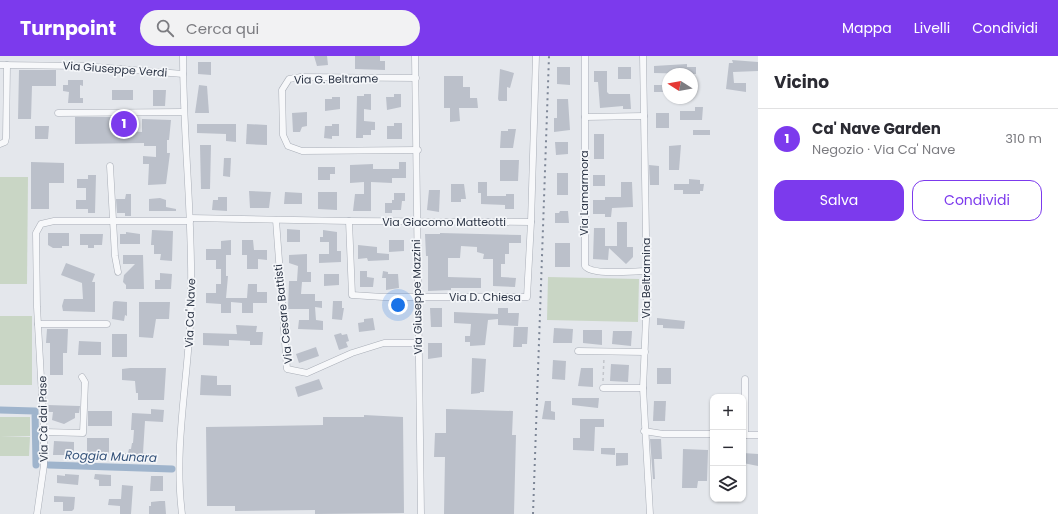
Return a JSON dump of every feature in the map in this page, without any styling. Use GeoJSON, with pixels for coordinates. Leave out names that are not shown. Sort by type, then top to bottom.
{"type":"FeatureCollection","features":[{"type":"Feature","properties":{"kind":"street","name":"Via Ca' Nave"},"geometry":{"type":"LineString","coordinates":[[182,514],[179,477],[179,434],[190,330],[190,220],[183,112],[183,56]]}},
{"type":"Feature","properties":{"kind":"street","name":"Via Giuseppe Mazzini"},"geometry":{"type":"LineString","coordinates":[[415,56],[418,150],[416,222],[421,514]]}},
{"type":"Feature","properties":{"kind":"street"},"geometry":{"type":"LineString","coordinates":[[531,222],[536,56]]}},
{"type":"Feature","properties":{"kind":"street","name":"Via Lamarmora"},"geometry":{"type":"LineString","coordinates":[[585,56],[585,266],[591,271],[647,271]]}},
{"type":"Feature","properties":{"kind":"street","name":"Via Beltramina"},"geometry":{"type":"LineString","coordinates":[[643,56],[647,271],[643,388],[644,431],[650,514]]}},
{"type":"Feature","properties":{"kind":"street","name":"Via Giuseppe Verdi"},"geometry":{"type":"LineString","coordinates":[[3,65],[83,66],[183,74]]}},
{"type":"Feature","properties":{"kind":"street"},"geometry":{"type":"LineString","coordinates":[[0,144],[5,142],[6,138],[3,65]]}},
{"type":"Feature","properties":{"kind":"street","name":"Via G. Beltrame"},"geometry":{"type":"LineString","coordinates":[[416,78],[289,78],[282,90],[283,135],[288,146],[302,151],[418,150]]}},
{"type":"Feature","properties":{"kind":"street"},"geometry":{"type":"LineString","coordinates":[[58,113],[183,112]]}},
{"type":"Feature","properties":{"kind":"street"},"geometry":{"type":"LineString","coordinates":[[585,117],[644,116]]}},
{"type":"Feature","properties":{"kind":"street"},"geometry":{"type":"LineString","coordinates":[[110,166],[115,256],[118,272]]}},
{"type":"Feature","properties":{"kind":"street","name":"Via Giacomo Matteotti"},"geometry":{"type":"LineString","coordinates":[[190,220],[531,222]]}},
{"type":"Feature","properties":{"kind":"street","name":"Via Cà dai Pase"},"geometry":{"type":"LineString","coordinates":[[36,514],[44,465],[44,432],[38,324],[36,233],[41,224],[54,221],[190,220]]}},
{"type":"Feature","properties":{"kind":"street","name":"Via Cesare Battisti"},"geometry":{"type":"LineString","coordinates":[[276,220],[287,369],[307,373],[352,353],[384,343],[418,343]]}},
{"type":"Feature","properties":{"kind":"street"},"geometry":{"type":"LineString","coordinates":[[349,221],[352,295],[417,297]]}},
{"type":"Feature","properties":{"kind":"street","name":"Via D. Chiesa"},"geometry":{"type":"LineString","coordinates":[[417,297],[527,297],[531,222]]}},
{"type":"Feature","properties":{"kind":"street"},"geometry":{"type":"LineString","coordinates":[[38,324],[107,324]]}},
{"type":"Feature","properties":{"kind":"street"},"geometry":{"type":"LineString","coordinates":[[578,350],[645,352]]}},
{"type":"Feature","properties":{"kind":"street"},"geometry":{"type":"LineString","coordinates":[[44,432],[83,433],[84,382],[82,377]]}},
{"type":"Feature","properties":{"kind":"street"},"geometry":{"type":"LineString","coordinates":[[744,430],[745,379]]}},
{"type":"Feature","properties":{"kind":"street"},"geometry":{"type":"LineString","coordinates":[[603,388],[643,388]]}},
{"type":"Feature","properties":{"kind":"street"},"geometry":{"type":"LineString","coordinates":[[644,431],[663,434],[710,434]]}},
{"type":"Feature","properties":{"kind":"street"},"geometry":{"type":"LineString","coordinates":[[746,435],[758,435]]}},
{"type":"Feature","properties":{"kind":"path"},"geometry":{"type":"LineString","coordinates":[[603,388],[604,351]]}},
{"type":"Feature","properties":{"kind":"green space"},"geometry":{"type":"Polygon","coordinates":[[[0,177],[28,177],[27,284],[0,284],[0,177]]]}},
{"type":"Feature","properties":{"kind":"green space"},"geometry":{"type":"Polygon","coordinates":[[[548,277],[639,279],[638,322],[547,320],[548,277]]]}},
{"type":"Feature","properties":{"kind":"green space"},"geometry":{"type":"Polygon","coordinates":[[[0,316],[32,316],[32,385],[0,385],[0,316]]]}},
{"type":"Feature","properties":{"kind":"green space"},"geometry":{"type":"Polygon","coordinates":[[[0,417],[30,417],[30,436],[0,436],[0,417]]]}},
{"type":"Feature","properties":{"kind":"green space"},"geometry":{"type":"Polygon","coordinates":[[[0,436],[30,437],[29,456],[0,456],[0,436]]]}},
{"type":"Feature","properties":{"kind":"building"},"geometry":{"type":"Polygon","coordinates":[[[314,56],[327,56],[328,65],[317,66],[314,56]]]}},
{"type":"Feature","properties":{"kind":"building"},"geometry":{"type":"Polygon","coordinates":[[[355,56],[380,56],[380,61],[385,61],[385,70],[355,69],[355,56]]]}},
{"type":"Feature","properties":{"kind":"building"},"geometry":{"type":"Polygon","coordinates":[[[732,60],[758,62],[758,71],[733,72],[734,83],[746,83],[746,92],[726,89],[729,63],[733,63],[732,60]]]}},
{"type":"Feature","properties":{"kind":"building"},"geometry":{"type":"Polygon","coordinates":[[[198,62],[211,62],[211,75],[198,74],[198,62]]]}},
{"type":"Feature","properties":{"kind":"building"},"geometry":{"type":"Polygon","coordinates":[[[687,64],[687,67],[696,68],[662,68],[662,73],[654,73],[654,66],[687,64]]]}},
{"type":"Feature","properties":{"kind":"building"},"geometry":{"type":"Polygon","coordinates":[[[557,67],[570,67],[570,85],[557,84],[557,67]]]}},
{"type":"Feature","properties":{"kind":"building"},"geometry":{"type":"Polygon","coordinates":[[[618,67],[631,67],[631,79],[618,79],[618,67]]]}},
{"type":"Feature","properties":{"kind":"building"},"geometry":{"type":"Polygon","coordinates":[[[500,69],[514,73],[510,88],[507,87],[507,101],[499,101],[498,99],[500,69]]]}},
{"type":"Feature","properties":{"kind":"building"},"geometry":{"type":"Polygon","coordinates":[[[19,70],[56,70],[56,86],[32,86],[31,119],[18,119],[19,70]]]}},
{"type":"Feature","properties":{"kind":"building"},"geometry":{"type":"Polygon","coordinates":[[[594,71],[607,71],[607,92],[609,94],[630,94],[631,109],[623,109],[623,106],[600,108],[598,82],[594,82],[594,71]]]}},
{"type":"Feature","properties":{"kind":"building"},"geometry":{"type":"Polygon","coordinates":[[[444,76],[463,76],[463,87],[470,87],[470,98],[477,98],[478,108],[459,108],[460,121],[450,122],[450,108],[444,108],[444,76]]]}},
{"type":"Feature","properties":{"kind":"building"},"geometry":{"type":"Polygon","coordinates":[[[68,80],[83,80],[83,86],[80,85],[80,98],[83,98],[83,103],[68,103],[69,92],[63,91],[63,85],[68,85],[68,80]]]}},
{"type":"Feature","properties":{"kind":"building"},"geometry":{"type":"Polygon","coordinates":[[[199,85],[207,86],[209,113],[195,113],[199,85]]]}},
{"type":"Feature","properties":{"kind":"building"},"geometry":{"type":"Polygon","coordinates":[[[654,85],[662,85],[662,92],[654,92],[654,85]]]}},
{"type":"Feature","properties":{"kind":"building"},"geometry":{"type":"Polygon","coordinates":[[[112,90],[133,90],[133,100],[112,100],[112,90]]]}},
{"type":"Feature","properties":{"kind":"building"},"geometry":{"type":"Polygon","coordinates":[[[153,90],[166,90],[165,106],[153,106],[153,90]]]}},
{"type":"Feature","properties":{"kind":"building"},"geometry":{"type":"Polygon","coordinates":[[[364,94],[371,94],[371,110],[364,109],[364,121],[375,122],[375,130],[371,130],[371,135],[363,135],[363,138],[356,138],[357,96],[364,96],[364,94]]]}},
{"type":"Feature","properties":{"kind":"building"},"geometry":{"type":"Polygon","coordinates":[[[394,94],[401,94],[401,107],[387,110],[386,97],[394,97],[394,94]]]}},
{"type":"Feature","properties":{"kind":"building"},"geometry":{"type":"Polygon","coordinates":[[[332,97],[340,97],[340,109],[325,111],[325,99],[332,99],[332,97]]]}},
{"type":"Feature","properties":{"kind":"building"},"geometry":{"type":"Polygon","coordinates":[[[557,99],[568,99],[570,130],[554,132],[554,118],[557,118],[557,99]]]}},
{"type":"Feature","properties":{"kind":"building"},"geometry":{"type":"Polygon","coordinates":[[[695,107],[703,107],[702,120],[680,120],[680,111],[695,111],[695,107]]]}},
{"type":"Feature","properties":{"kind":"building"},"geometry":{"type":"Polygon","coordinates":[[[307,112],[307,126],[302,127],[300,132],[293,132],[292,113],[307,112]]]}},
{"type":"Feature","properties":{"kind":"building"},"geometry":{"type":"Polygon","coordinates":[[[656,113],[669,113],[669,128],[656,128],[656,113]]]}},
{"type":"Feature","properties":{"kind":"building"},"geometry":{"type":"Polygon","coordinates":[[[75,117],[115,117],[114,134],[127,134],[127,131],[142,132],[142,119],[171,120],[169,140],[167,140],[167,153],[170,153],[166,184],[148,185],[149,164],[143,164],[143,156],[156,157],[156,146],[144,146],[144,143],[75,144],[75,117]]]}},
{"type":"Feature","properties":{"kind":"building"},"geometry":{"type":"Polygon","coordinates":[[[394,123],[402,123],[402,139],[387,139],[387,126],[394,126],[394,123]]]}},
{"type":"Feature","properties":{"kind":"building"},"geometry":{"type":"Polygon","coordinates":[[[197,124],[236,124],[236,142],[226,141],[226,134],[197,133],[197,124]]]}},
{"type":"Feature","properties":{"kind":"building"},"geometry":{"type":"Polygon","coordinates":[[[247,124],[267,125],[267,145],[246,144],[247,124]]]}},
{"type":"Feature","properties":{"kind":"building"},"geometry":{"type":"Polygon","coordinates":[[[332,124],[339,124],[339,136],[332,136],[332,139],[324,138],[325,126],[332,126],[332,124]]]}},
{"type":"Feature","properties":{"kind":"building"},"geometry":{"type":"Polygon","coordinates":[[[35,126],[49,126],[48,139],[35,139],[35,126]]]}},
{"type":"Feature","properties":{"kind":"building"},"geometry":{"type":"Polygon","coordinates":[[[508,129],[516,129],[513,148],[500,148],[501,131],[508,131],[508,129]]]}},
{"type":"Feature","properties":{"kind":"building"},"geometry":{"type":"Polygon","coordinates":[[[693,130],[710,130],[710,135],[693,135],[693,130]]]}},
{"type":"Feature","properties":{"kind":"building"},"geometry":{"type":"Polygon","coordinates":[[[594,134],[604,134],[604,159],[594,159],[594,134]]]}},
{"type":"Feature","properties":{"kind":"building"},"geometry":{"type":"Polygon","coordinates":[[[555,142],[568,142],[568,154],[556,155],[555,142]]]}},
{"type":"Feature","properties":{"kind":"building"},"geometry":{"type":"Polygon","coordinates":[[[200,145],[211,145],[210,189],[201,189],[200,145]]]}},
{"type":"Feature","properties":{"kind":"building"},"geometry":{"type":"Polygon","coordinates":[[[681,145],[679,170],[669,170],[669,146],[681,145]]]}},
{"type":"Feature","properties":{"kind":"building"},"geometry":{"type":"Polygon","coordinates":[[[224,158],[231,158],[230,177],[223,176],[224,158]]]}},
{"type":"Feature","properties":{"kind":"building"},"geometry":{"type":"Polygon","coordinates":[[[500,160],[519,160],[518,181],[500,181],[500,160]]]}},
{"type":"Feature","properties":{"kind":"building"},"geometry":{"type":"Polygon","coordinates":[[[31,162],[64,163],[64,183],[49,183],[49,209],[31,209],[31,162]]]}},
{"type":"Feature","properties":{"kind":"building"},"geometry":{"type":"Polygon","coordinates":[[[399,162],[406,162],[406,178],[392,178],[392,183],[371,182],[371,211],[353,211],[355,194],[364,194],[364,182],[350,183],[350,165],[373,164],[373,169],[399,169],[399,162]]]}},
{"type":"Feature","properties":{"kind":"building"},"geometry":{"type":"Polygon","coordinates":[[[649,165],[659,166],[659,185],[650,185],[649,165]]]}},
{"type":"Feature","properties":{"kind":"building"},"geometry":{"type":"Polygon","coordinates":[[[318,167],[335,167],[335,174],[330,174],[330,180],[318,180],[318,167]]]}},
{"type":"Feature","properties":{"kind":"building"},"geometry":{"type":"Polygon","coordinates":[[[557,173],[568,173],[568,195],[557,195],[557,173]]]}},
{"type":"Feature","properties":{"kind":"building"},"geometry":{"type":"Polygon","coordinates":[[[88,175],[96,175],[95,213],[88,213],[88,209],[76,209],[76,200],[86,200],[86,188],[77,188],[77,179],[88,179],[88,175]]]}},
{"type":"Feature","properties":{"kind":"building"},"geometry":{"type":"Polygon","coordinates":[[[593,175],[605,175],[605,186],[593,186],[593,175]]]}},
{"type":"Feature","properties":{"kind":"building"},"geometry":{"type":"Polygon","coordinates":[[[689,179],[700,180],[700,184],[704,184],[703,191],[700,191],[700,194],[683,194],[683,190],[674,190],[674,184],[689,184],[689,179]]]}},
{"type":"Feature","properties":{"kind":"building"},"geometry":{"type":"Polygon","coordinates":[[[478,182],[487,182],[487,196],[506,196],[506,194],[514,194],[514,209],[505,209],[505,205],[481,204],[481,193],[478,193],[478,182]]]}},
{"type":"Feature","properties":{"kind":"building"},"geometry":{"type":"Polygon","coordinates":[[[621,182],[632,182],[633,207],[612,208],[611,217],[605,217],[605,214],[593,214],[593,200],[605,200],[605,197],[621,197],[621,182]]]}},
{"type":"Feature","properties":{"kind":"building"},"geometry":{"type":"Polygon","coordinates":[[[451,184],[464,184],[466,199],[461,199],[461,202],[451,202],[451,184]]]}},
{"type":"Feature","properties":{"kind":"building"},"geometry":{"type":"Polygon","coordinates":[[[429,190],[440,190],[439,212],[427,210],[429,190]]]}},
{"type":"Feature","properties":{"kind":"building"},"geometry":{"type":"Polygon","coordinates":[[[249,191],[271,192],[269,208],[250,208],[249,191]]]}},
{"type":"Feature","properties":{"kind":"building"},"geometry":{"type":"Polygon","coordinates":[[[285,192],[302,193],[302,204],[284,204],[285,192]]]}},
{"type":"Feature","properties":{"kind":"building"},"geometry":{"type":"Polygon","coordinates":[[[318,192],[337,192],[337,210],[318,209],[318,192]]]}},
{"type":"Feature","properties":{"kind":"building"},"geometry":{"type":"Polygon","coordinates":[[[394,193],[405,193],[405,201],[402,201],[401,210],[392,210],[392,213],[385,213],[385,203],[392,203],[392,200],[394,200],[394,193]]]}},
{"type":"Feature","properties":{"kind":"building"},"geometry":{"type":"Polygon","coordinates":[[[126,194],[131,194],[131,216],[125,216],[125,213],[117,213],[116,199],[125,199],[126,194]]]}},
{"type":"Feature","properties":{"kind":"building"},"geometry":{"type":"Polygon","coordinates":[[[218,197],[227,197],[227,211],[212,210],[213,200],[218,200],[218,197]]]}},
{"type":"Feature","properties":{"kind":"building"},"geometry":{"type":"Polygon","coordinates":[[[160,198],[166,200],[166,207],[176,209],[176,211],[149,211],[149,199],[160,198]]]}},
{"type":"Feature","properties":{"kind":"building"},"geometry":{"type":"Polygon","coordinates":[[[560,211],[568,211],[569,223],[555,223],[555,213],[559,213],[560,211]]]}},
{"type":"Feature","properties":{"kind":"building"},"geometry":{"type":"Polygon","coordinates":[[[617,222],[627,222],[627,247],[633,247],[633,257],[626,264],[609,248],[608,260],[593,259],[594,228],[605,228],[605,246],[617,246],[617,222]]]}},
{"type":"Feature","properties":{"kind":"building"},"geometry":{"type":"Polygon","coordinates":[[[287,229],[300,230],[300,242],[287,242],[287,229]]]}},
{"type":"Feature","properties":{"kind":"building"},"geometry":{"type":"Polygon","coordinates":[[[152,230],[173,231],[172,261],[160,260],[161,254],[154,254],[154,245],[151,245],[152,230]]]}},
{"type":"Feature","properties":{"kind":"building"},"geometry":{"type":"Polygon","coordinates":[[[323,230],[337,232],[337,251],[341,251],[341,262],[319,263],[319,254],[329,254],[329,242],[320,242],[320,237],[323,237],[323,230]]]}},
{"type":"Feature","properties":{"kind":"building"},"geometry":{"type":"Polygon","coordinates":[[[126,232],[140,234],[140,244],[120,244],[120,234],[126,234],[126,232]]]}},
{"type":"Feature","properties":{"kind":"building"},"geometry":{"type":"Polygon","coordinates":[[[48,233],[69,233],[69,246],[53,248],[48,245],[48,233]]]}},
{"type":"Feature","properties":{"kind":"building"},"geometry":{"type":"Polygon","coordinates":[[[80,234],[103,234],[102,245],[94,245],[94,248],[88,248],[88,245],[80,245],[80,234]]]}},
{"type":"Feature","properties":{"kind":"building"},"geometry":{"type":"Polygon","coordinates":[[[425,234],[521,235],[521,243],[509,243],[509,254],[505,254],[505,264],[501,264],[501,277],[516,278],[515,287],[493,286],[493,259],[483,259],[484,254],[477,252],[477,247],[461,246],[460,258],[448,258],[448,277],[481,278],[481,288],[451,288],[451,290],[428,291],[428,256],[426,256],[425,234]]]}},
{"type":"Feature","properties":{"kind":"building"},"geometry":{"type":"Polygon","coordinates":[[[231,240],[231,255],[226,255],[226,276],[228,276],[226,298],[247,298],[248,284],[257,284],[257,292],[267,292],[267,303],[253,303],[253,313],[242,313],[242,303],[231,302],[231,313],[221,313],[221,304],[206,303],[206,293],[216,293],[216,284],[221,284],[221,269],[216,269],[216,260],[206,260],[206,249],[221,249],[221,241],[231,240]]]}},
{"type":"Feature","properties":{"kind":"building"},"geometry":{"type":"Polygon","coordinates":[[[242,240],[253,240],[254,250],[267,250],[267,260],[258,259],[258,269],[247,269],[247,255],[242,255],[242,240]]]}},
{"type":"Feature","properties":{"kind":"building"},"geometry":{"type":"Polygon","coordinates":[[[389,240],[404,240],[404,251],[389,252],[389,240]]]}},
{"type":"Feature","properties":{"kind":"building"},"geometry":{"type":"Polygon","coordinates":[[[555,243],[570,243],[570,267],[555,267],[555,243]]]}},
{"type":"Feature","properties":{"kind":"building"},"geometry":{"type":"Polygon","coordinates":[[[358,245],[377,247],[377,253],[389,254],[389,260],[368,261],[367,258],[358,259],[358,245]]]}},
{"type":"Feature","properties":{"kind":"building"},"geometry":{"type":"Polygon","coordinates":[[[307,254],[307,272],[311,272],[311,282],[302,282],[301,294],[315,294],[315,301],[322,301],[322,308],[315,307],[316,320],[323,321],[323,330],[298,329],[299,320],[309,320],[309,309],[288,309],[289,281],[297,281],[298,266],[289,263],[289,255],[307,254]]]}},
{"type":"Feature","properties":{"kind":"building"},"geometry":{"type":"Polygon","coordinates":[[[123,255],[143,255],[144,289],[126,289],[126,285],[123,282],[124,275],[135,264],[123,264],[123,255]]]}},
{"type":"Feature","properties":{"kind":"building"},"geometry":{"type":"Polygon","coordinates":[[[66,263],[95,274],[92,282],[95,282],[95,312],[63,311],[62,306],[64,299],[83,299],[82,283],[61,275],[66,263]]]}},
{"type":"Feature","properties":{"kind":"building"},"geometry":{"type":"Polygon","coordinates":[[[360,271],[367,271],[367,277],[374,278],[373,287],[360,287],[360,271]]]}},
{"type":"Feature","properties":{"kind":"building"},"geometry":{"type":"Polygon","coordinates":[[[383,271],[388,272],[388,274],[398,274],[399,288],[386,290],[386,278],[382,278],[383,271]]]}},
{"type":"Feature","properties":{"kind":"building"},"geometry":{"type":"Polygon","coordinates":[[[160,273],[172,274],[171,289],[155,289],[155,280],[160,280],[160,273]]]}},
{"type":"Feature","properties":{"kind":"building"},"geometry":{"type":"Polygon","coordinates":[[[324,274],[339,274],[339,285],[324,286],[324,274]]]}},
{"type":"Feature","properties":{"kind":"building"},"geometry":{"type":"Polygon","coordinates":[[[333,301],[342,301],[342,308],[344,308],[342,320],[332,319],[333,301]]]}},
{"type":"Feature","properties":{"kind":"building"},"geometry":{"type":"Polygon","coordinates":[[[113,302],[127,302],[127,316],[125,315],[124,321],[112,319],[113,302]]]}},
{"type":"Feature","properties":{"kind":"building"},"geometry":{"type":"Polygon","coordinates":[[[139,302],[170,302],[169,319],[156,319],[153,338],[139,337],[139,302]]]}},
{"type":"Feature","properties":{"kind":"building"},"geometry":{"type":"Polygon","coordinates":[[[430,308],[442,308],[442,327],[431,327],[430,308]]]}},
{"type":"Feature","properties":{"kind":"building"},"geometry":{"type":"Polygon","coordinates":[[[498,308],[508,308],[508,313],[519,313],[518,326],[498,325],[498,319],[488,320],[485,345],[470,346],[470,342],[465,342],[465,336],[470,336],[471,324],[454,323],[454,312],[498,314],[498,308]]]}},
{"type":"Feature","properties":{"kind":"building"},"geometry":{"type":"Polygon","coordinates":[[[373,318],[375,330],[359,332],[358,323],[364,322],[364,319],[373,318]]]}},
{"type":"Feature","properties":{"kind":"building"},"geometry":{"type":"Polygon","coordinates":[[[657,318],[685,321],[684,329],[663,328],[663,325],[657,325],[657,318]]]}},
{"type":"Feature","properties":{"kind":"building"},"geometry":{"type":"Polygon","coordinates":[[[236,325],[257,326],[256,332],[263,332],[262,345],[250,345],[250,341],[229,340],[229,346],[203,345],[203,333],[237,334],[236,325]]]}},
{"type":"Feature","properties":{"kind":"building"},"geometry":{"type":"Polygon","coordinates":[[[514,327],[528,327],[527,344],[522,344],[522,347],[513,347],[514,327]]]}},
{"type":"Feature","properties":{"kind":"building"},"geometry":{"type":"Polygon","coordinates":[[[554,328],[573,329],[572,343],[553,343],[554,328]]]}},
{"type":"Feature","properties":{"kind":"building"},"geometry":{"type":"Polygon","coordinates":[[[47,329],[68,329],[67,353],[63,353],[63,375],[50,375],[50,343],[46,343],[47,329]]]}},
{"type":"Feature","properties":{"kind":"building"},"geometry":{"type":"Polygon","coordinates":[[[583,330],[602,330],[602,345],[583,343],[583,330]]]}},
{"type":"Feature","properties":{"kind":"building"},"geometry":{"type":"Polygon","coordinates":[[[613,331],[632,331],[631,346],[612,344],[613,331]]]}},
{"type":"Feature","properties":{"kind":"building"},"geometry":{"type":"Polygon","coordinates":[[[341,333],[342,335],[347,334],[349,341],[346,342],[348,347],[339,350],[334,335],[341,333]]]}},
{"type":"Feature","properties":{"kind":"building"},"geometry":{"type":"Polygon","coordinates":[[[112,334],[127,334],[127,357],[112,357],[112,334]]]}},
{"type":"Feature","properties":{"kind":"building"},"geometry":{"type":"Polygon","coordinates":[[[79,341],[101,342],[101,355],[78,355],[79,341]]]}},
{"type":"Feature","properties":{"kind":"building"},"geometry":{"type":"Polygon","coordinates":[[[428,343],[442,343],[442,357],[428,359],[428,343]]]}},
{"type":"Feature","properties":{"kind":"building"},"geometry":{"type":"Polygon","coordinates":[[[316,347],[319,356],[299,363],[296,354],[316,347]]]}},
{"type":"Feature","properties":{"kind":"building"},"geometry":{"type":"Polygon","coordinates":[[[472,358],[486,359],[484,392],[471,394],[472,358]]]}},
{"type":"Feature","properties":{"kind":"building"},"geometry":{"type":"Polygon","coordinates":[[[553,360],[566,361],[565,380],[552,379],[553,360]]]}},
{"type":"Feature","properties":{"kind":"building"},"geometry":{"type":"Polygon","coordinates":[[[611,364],[629,365],[628,382],[610,381],[611,364]]]}},
{"type":"Feature","properties":{"kind":"building"},"geometry":{"type":"Polygon","coordinates":[[[166,368],[164,400],[138,400],[135,381],[122,380],[122,369],[166,368]]]}},
{"type":"Feature","properties":{"kind":"building"},"geometry":{"type":"Polygon","coordinates":[[[581,368],[593,368],[593,387],[578,386],[581,368]]]}},
{"type":"Feature","properties":{"kind":"building"},"geometry":{"type":"Polygon","coordinates":[[[657,368],[671,368],[671,384],[657,384],[657,368]]]}},
{"type":"Feature","properties":{"kind":"building"},"geometry":{"type":"Polygon","coordinates":[[[201,375],[217,376],[217,385],[231,385],[231,396],[200,395],[201,375]]]}},
{"type":"Feature","properties":{"kind":"building"},"geometry":{"type":"Polygon","coordinates":[[[319,379],[323,389],[298,397],[295,387],[319,379]]]}},
{"type":"Feature","properties":{"kind":"building"},"geometry":{"type":"Polygon","coordinates":[[[572,398],[599,398],[598,408],[572,405],[572,398]]]}},
{"type":"Feature","properties":{"kind":"building"},"geometry":{"type":"Polygon","coordinates":[[[545,401],[551,401],[551,411],[555,412],[555,420],[542,419],[545,401]]]}},
{"type":"Feature","properties":{"kind":"building"},"geometry":{"type":"Polygon","coordinates":[[[654,401],[666,401],[665,421],[653,421],[654,401]]]}},
{"type":"Feature","properties":{"kind":"building"},"geometry":{"type":"Polygon","coordinates":[[[47,405],[80,406],[79,413],[75,413],[75,418],[64,424],[52,420],[53,412],[47,412],[47,405]]]}},
{"type":"Feature","properties":{"kind":"building"},"geometry":{"type":"Polygon","coordinates":[[[151,409],[164,410],[163,422],[145,421],[143,453],[148,454],[148,460],[123,459],[123,453],[128,453],[133,443],[134,430],[131,430],[132,413],[151,414],[151,409]]]}},
{"type":"Feature","properties":{"kind":"building"},"geometry":{"type":"Polygon","coordinates":[[[446,409],[513,411],[512,435],[516,435],[514,514],[444,514],[445,457],[434,457],[435,433],[446,433],[446,409]]]}},
{"type":"Feature","properties":{"kind":"building"},"geometry":{"type":"Polygon","coordinates":[[[88,411],[112,411],[112,426],[88,426],[88,411]]]}},
{"type":"Feature","properties":{"kind":"building"},"geometry":{"type":"Polygon","coordinates":[[[364,415],[403,417],[404,513],[315,514],[315,510],[235,511],[235,506],[207,506],[206,427],[323,425],[323,417],[364,417],[364,415]]]}},
{"type":"Feature","properties":{"kind":"building"},"geometry":{"type":"Polygon","coordinates":[[[580,419],[604,419],[604,427],[595,427],[594,451],[573,450],[573,438],[580,438],[580,419]]]}},
{"type":"Feature","properties":{"kind":"building"},"geometry":{"type":"Polygon","coordinates":[[[87,438],[109,438],[109,454],[87,454],[87,438]]]}},
{"type":"Feature","properties":{"kind":"building"},"geometry":{"type":"Polygon","coordinates":[[[650,439],[661,439],[662,459],[654,459],[655,479],[653,479],[650,439]]]}},
{"type":"Feature","properties":{"kind":"building"},"geometry":{"type":"Polygon","coordinates":[[[54,441],[74,442],[74,455],[53,455],[54,441]]]}},
{"type":"Feature","properties":{"kind":"building"},"geometry":{"type":"Polygon","coordinates":[[[601,448],[615,448],[615,455],[601,454],[601,448]]]}},
{"type":"Feature","properties":{"kind":"building"},"geometry":{"type":"Polygon","coordinates":[[[683,449],[708,450],[707,481],[698,481],[697,488],[682,488],[683,449]]]}},
{"type":"Feature","properties":{"kind":"building"},"geometry":{"type":"Polygon","coordinates":[[[616,453],[628,453],[628,465],[616,466],[616,453]]]}},
{"type":"Feature","properties":{"kind":"building"},"geometry":{"type":"Polygon","coordinates":[[[746,453],[758,454],[758,466],[746,464],[746,453]]]}},
{"type":"Feature","properties":{"kind":"building"},"geometry":{"type":"Polygon","coordinates":[[[65,474],[79,475],[78,485],[57,483],[57,475],[65,476],[65,474]]]}},
{"type":"Feature","properties":{"kind":"building"},"geometry":{"type":"Polygon","coordinates":[[[95,474],[111,475],[111,486],[99,486],[99,480],[94,479],[95,474]]]}},
{"type":"Feature","properties":{"kind":"building"},"geometry":{"type":"Polygon","coordinates":[[[151,476],[163,476],[163,491],[150,491],[151,476]]]}},
{"type":"Feature","properties":{"kind":"building"},"geometry":{"type":"Polygon","coordinates":[[[122,485],[133,486],[131,514],[120,514],[120,506],[108,505],[109,499],[121,499],[122,485]]]}},
{"type":"Feature","properties":{"kind":"building"},"geometry":{"type":"Polygon","coordinates":[[[54,496],[75,497],[74,509],[72,511],[63,511],[63,502],[54,502],[54,496]]]}},
{"type":"Feature","properties":{"kind":"building"},"geometry":{"type":"Polygon","coordinates":[[[165,501],[166,514],[149,514],[149,506],[151,506],[151,502],[165,501]]]}},
{"type":"Feature","properties":{"kind":"waterway","name":"Roggia Munara"},"geometry":{"type":"LineString","coordinates":[[0,410],[35,411],[36,465]]}},
{"type":"Feature","properties":{"kind":"waterway","name":"Roggia Munara"},"geometry":{"type":"LineString","coordinates":[[49,465],[172,469]]}},
{"type":"Feature","properties":{"kind":"railway"},"geometry":{"type":"LineString","coordinates":[[533,514],[549,56]]}},
{"type":"Feature","properties":{"kind":"place","name":"Ca' Nave Garden"},"geometry":{"type":"Point","coordinates":[124,124]}}]}
